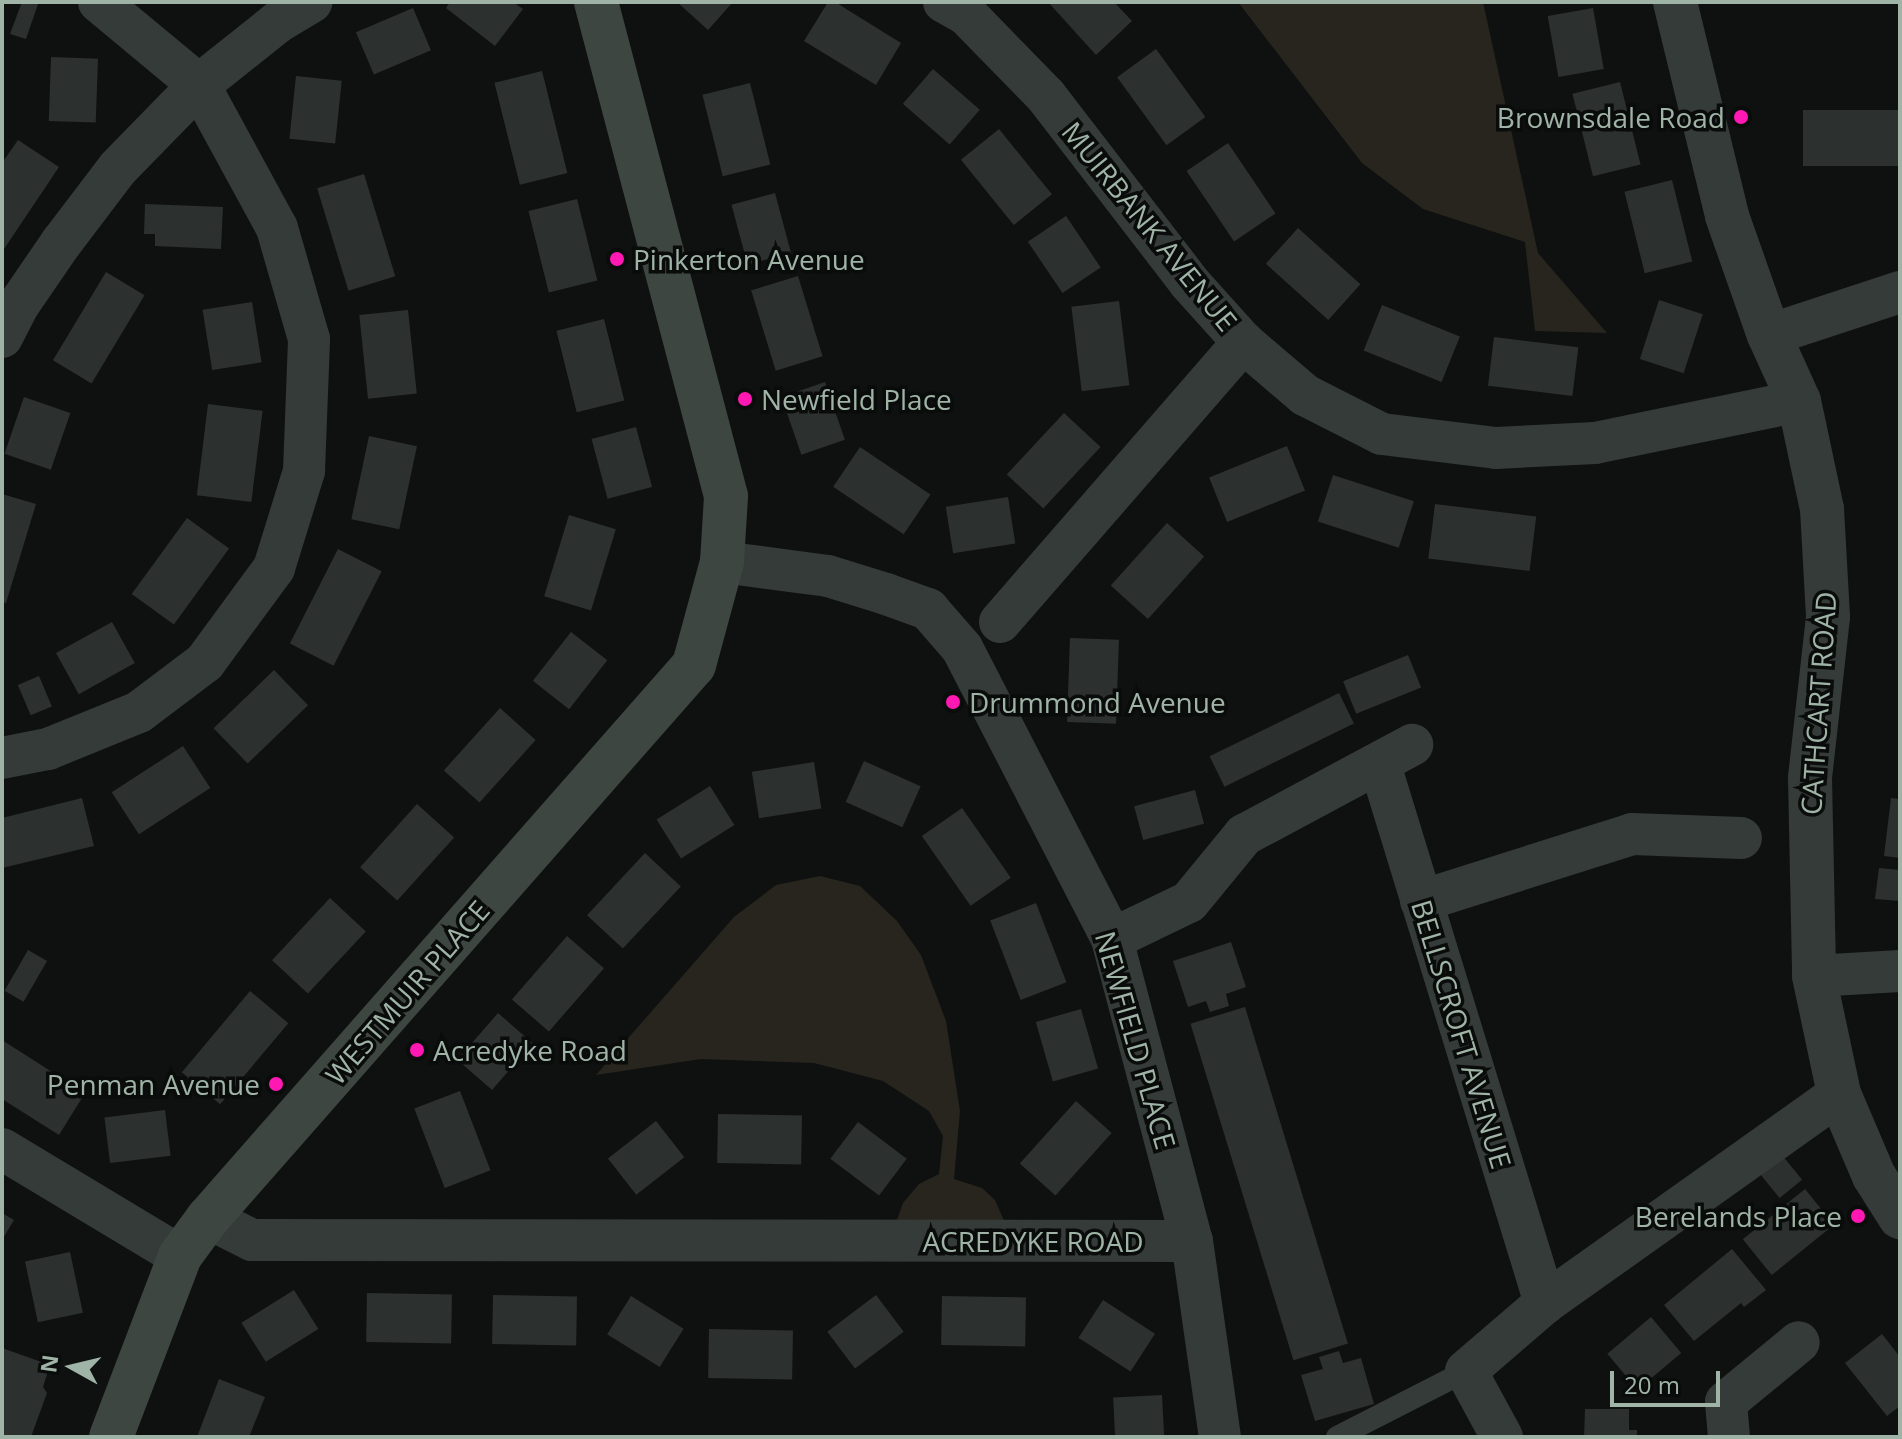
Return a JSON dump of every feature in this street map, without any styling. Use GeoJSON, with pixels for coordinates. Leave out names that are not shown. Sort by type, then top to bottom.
{"type":"FeatureCollection","features":[{"type":"Feature","properties":{"kind":"main road","name":"WESTMUIR PLACE"},"geometry":{"type":"LineString","coordinates":[[111,1437],[180,1256],[208,1218],[694,665],[722,562],[726,496],[596,2]]}},
{"type":"Feature","properties":{"kind":"street"},"geometry":{"type":"LineString","coordinates":[[2,758],[48,749],[139,712],[205,662],[274,568],[304,471],[309,339],[277,228],[199,85],[99,2]]}},
{"type":"Feature","properties":{"kind":"street"},"geometry":{"type":"LineString","coordinates":[[2,337],[35,281],[118,168],[199,85],[278,22],[311,2]]}},
{"type":"Feature","properties":{"kind":"street","name":"MUIRBANK AVENUE"},"geometry":{"type":"LineString","coordinates":[[944,2],[967,15],[1046,96],[1189,282],[1243,342],[1305,395],[1382,434],[1496,448],[1595,443],[1799,401]]}},
{"type":"Feature","properties":{"kind":"street","name":"CATHCART ROAD"},"geometry":{"type":"LineString","coordinates":[[1675,2],[1727,216],[1769,335],[1799,401],[1822,509],[1828,617],[1810,778],[1814,976],[1839,1094],[1874,1176],[1900,1217]]}},
{"type":"Feature","properties":{"kind":"street"},"geometry":{"type":"LineString","coordinates":[[1769,335],[1900,292]]}},
{"type":"Feature","properties":{"kind":"street"},"geometry":{"type":"LineString","coordinates":[[1000,622],[1243,342]]}},
{"type":"Feature","properties":{"kind":"street","name":"NEWFIELD PLACE"},"geometry":{"type":"LineString","coordinates":[[722,562],[828,576],[928,609],[962,648],[1112,939],[1192,1241],[1220,1437]]}},
{"type":"Feature","properties":{"kind":"street","name":"BELLSCROFT AVENUE"},"geometry":{"type":"LineString","coordinates":[[1112,939],[1189,902],[1244,835],[1396,755],[1421,901],[1545,1303]]}},
{"type":"Feature","properties":{"kind":"street"},"geometry":{"type":"LineString","coordinates":[[1421,901],[1632,834],[1741,838]]}},
{"type":"Feature","properties":{"kind":"street"},"geometry":{"type":"LineString","coordinates":[[1814,976],[1900,971]]}},
{"type":"Feature","properties":{"kind":"street"},"geometry":{"type":"LineString","coordinates":[[1502,1437],[1466,1371],[1545,1303],[1839,1094]]}},
{"type":"Feature","properties":{"kind":"street"},"geometry":{"type":"LineString","coordinates":[[2,1149],[180,1256]]}},
{"type":"Feature","properties":{"kind":"street","name":"ACREDYKE ROAD"},"geometry":{"type":"LineString","coordinates":[[208,1218],[252,1240],[1192,1241]]}},
{"type":"Feature","properties":{"kind":"street"},"geometry":{"type":"LineString","coordinates":[[1729,1437],[1726,1402],[1799,1342]]}},
{"type":"Feature","properties":{"kind":"lane"},"geometry":{"type":"LineString","coordinates":[[1337,1437],[1387,1415],[1466,1371]]}},
{"type":"Feature","properties":{"kind":"shaded area"},"geometry":{"type":"Polygon","coordinates":[[[1238,2],[1483,2],[1538,253],[1607,333],[1535,331],[1525,242],[1423,209],[1362,163],[1238,2]]]}},
{"type":"Feature","properties":{"kind":"shaded area"},"geometry":{"type":"Polygon","coordinates":[[[820,876],[860,886],[897,921],[921,955],[946,1021],[960,1111],[954,1179],[982,1188],[995,1200],[1005,1223],[897,1220],[903,1203],[919,1184],[939,1174],[943,1136],[929,1111],[883,1081],[814,1063],[701,1059],[596,1075],[734,917],[776,885],[820,876]]]}},
{"type":"Feature","properties":{"kind":"building"},"geometry":{"type":"Polygon","coordinates":[[[22,2],[38,4],[26,39],[10,34],[22,2]]]}},
{"type":"Feature","properties":{"kind":"building"},"geometry":{"type":"Polygon","coordinates":[[[450,2],[513,2],[523,9],[495,46],[446,8],[450,2]]]}},
{"type":"Feature","properties":{"kind":"building"},"geometry":{"type":"Polygon","coordinates":[[[677,2],[733,2],[708,30],[677,2]]]}},
{"type":"Feature","properties":{"kind":"building"},"geometry":{"type":"Polygon","coordinates":[[[828,2],[835,2],[901,43],[876,85],[804,41],[828,2]]]}},
{"type":"Feature","properties":{"kind":"building"},"geometry":{"type":"Polygon","coordinates":[[[1048,2],[1114,2],[1132,21],[1096,55],[1048,2]]]}},
{"type":"Feature","properties":{"kind":"building"},"geometry":{"type":"Polygon","coordinates":[[[413,8],[431,50],[374,75],[356,32],[413,8]]]}},
{"type":"Feature","properties":{"kind":"building"},"geometry":{"type":"Polygon","coordinates":[[[1593,8],[1604,69],[1558,77],[1548,16],[1593,8]]]}},
{"type":"Feature","properties":{"kind":"building"},"geometry":{"type":"Polygon","coordinates":[[[1156,49],[1205,117],[1167,145],[1117,77],[1156,49]]]}},
{"type":"Feature","properties":{"kind":"building"},"geometry":{"type":"Polygon","coordinates":[[[51,57],[98,59],[96,123],[49,121],[51,57]]]}},
{"type":"Feature","properties":{"kind":"building"},"geometry":{"type":"Polygon","coordinates":[[[933,69],[980,110],[950,144],[903,104],[933,69]]]}},
{"type":"Feature","properties":{"kind":"building"},"geometry":{"type":"Polygon","coordinates":[[[542,71],[567,173],[520,185],[494,83],[542,71]]]}},
{"type":"Feature","properties":{"kind":"building"},"geometry":{"type":"Polygon","coordinates":[[[296,76],[342,81],[335,143],[289,139],[296,76]]]}},
{"type":"Feature","properties":{"kind":"building"},"geometry":{"type":"Polygon","coordinates":[[[1620,82],[1641,164],[1593,176],[1572,94],[1620,82]]]}},
{"type":"Feature","properties":{"kind":"building"},"geometry":{"type":"Polygon","coordinates":[[[750,83],[770,165],[723,176],[702,95],[750,83]]]}},
{"type":"Feature","properties":{"kind":"building"},"geometry":{"type":"Polygon","coordinates":[[[1803,110],[1900,110],[1900,166],[1803,166],[1803,110]]]}},
{"type":"Feature","properties":{"kind":"building"},"geometry":{"type":"Polygon","coordinates":[[[999,129],[1052,194],[1014,225],[961,160],[999,129]]]}},
{"type":"Feature","properties":{"kind":"building"},"geometry":{"type":"Polygon","coordinates":[[[18,140],[59,167],[2,252],[2,163],[18,140]]]}},
{"type":"Feature","properties":{"kind":"building"},"geometry":{"type":"Polygon","coordinates":[[[1228,143],[1276,213],[1234,241],[1187,171],[1228,143]]]}},
{"type":"Feature","properties":{"kind":"building"},"geometry":{"type":"Polygon","coordinates":[[[364,174],[395,276],[348,291],[317,188],[364,174]]]}},
{"type":"Feature","properties":{"kind":"building"},"geometry":{"type":"Polygon","coordinates":[[[1672,180],[1692,262],[1645,273],[1624,192],[1672,180]]]}},
{"type":"Feature","properties":{"kind":"building"},"geometry":{"type":"Polygon","coordinates":[[[775,193],[791,253],[748,265],[732,205],[775,193]]]}},
{"type":"Feature","properties":{"kind":"building"},"geometry":{"type":"Polygon","coordinates":[[[577,199],[597,281],[549,293],[528,211],[577,199]]]}},
{"type":"Feature","properties":{"kind":"building"},"geometry":{"type":"Polygon","coordinates":[[[145,204],[223,207],[221,249],[155,246],[155,234],[144,234],[145,204]]]}},
{"type":"Feature","properties":{"kind":"building"},"geometry":{"type":"Polygon","coordinates":[[[1066,216],[1101,267],[1063,293],[1028,242],[1066,216]]]}},
{"type":"Feature","properties":{"kind":"building"},"geometry":{"type":"Polygon","coordinates":[[[1298,228],[1360,284],[1328,320],[1266,264],[1298,228]]]}},
{"type":"Feature","properties":{"kind":"building"},"geometry":{"type":"Polygon","coordinates":[[[106,272],[145,295],[92,383],[53,360],[106,272]]]}},
{"type":"Feature","properties":{"kind":"building"},"geometry":{"type":"Polygon","coordinates":[[[798,276],[823,356],[776,371],[751,290],[798,276]]]}},
{"type":"Feature","properties":{"kind":"building"},"geometry":{"type":"Polygon","coordinates":[[[1659,300],[1703,314],[1684,373],[1640,359],[1659,300]]]}},
{"type":"Feature","properties":{"kind":"building"},"geometry":{"type":"Polygon","coordinates":[[[1119,301],[1129,385],[1082,391],[1071,307],[1119,301]]]}},
{"type":"Feature","properties":{"kind":"building"},"geometry":{"type":"Polygon","coordinates":[[[252,302],[262,362],[212,370],[203,310],[252,302]]]}},
{"type":"Feature","properties":{"kind":"building"},"geometry":{"type":"Polygon","coordinates":[[[1382,305],[1460,336],[1442,382],[1364,350],[1382,305]]]}},
{"type":"Feature","properties":{"kind":"building"},"geometry":{"type":"Polygon","coordinates":[[[408,310],[417,394],[368,399],[359,315],[408,310]]]}},
{"type":"Feature","properties":{"kind":"building"},"geometry":{"type":"Polygon","coordinates":[[[604,319],[624,401],[577,412],[556,331],[604,319]]]}},
{"type":"Feature","properties":{"kind":"building"},"geometry":{"type":"Polygon","coordinates":[[[1494,337],[1578,347],[1572,396],[1488,386],[1494,337]]]}},
{"type":"Feature","properties":{"kind":"building"},"geometry":{"type":"Polygon","coordinates":[[[825,382],[845,440],[801,455],[782,397],[825,382]]]}},
{"type":"Feature","properties":{"kind":"building"},"geometry":{"type":"Polygon","coordinates":[[[24,397],[70,413],[51,470],[4,454],[24,397]]]}},
{"type":"Feature","properties":{"kind":"building"},"geometry":{"type":"Polygon","coordinates":[[[208,404],[263,411],[251,502],[197,495],[208,404]]]}},
{"type":"Feature","properties":{"kind":"building"},"geometry":{"type":"Polygon","coordinates":[[[1064,413],[1101,447],[1043,509],[1007,474],[1064,413]]]}},
{"type":"Feature","properties":{"kind":"building"},"geometry":{"type":"Polygon","coordinates":[[[636,427],[652,487],[608,499],[592,439],[636,427]]]}},
{"type":"Feature","properties":{"kind":"building"},"geometry":{"type":"Polygon","coordinates":[[[369,436],[417,446],[399,529],[351,519],[369,436]]]}},
{"type":"Feature","properties":{"kind":"building"},"geometry":{"type":"Polygon","coordinates":[[[1287,446],[1305,491],[1227,522],[1209,477],[1287,446]]]}},
{"type":"Feature","properties":{"kind":"building"},"geometry":{"type":"Polygon","coordinates":[[[860,447],[930,495],[904,534],[833,487],[860,447]]]}},
{"type":"Feature","properties":{"kind":"building"},"geometry":{"type":"Polygon","coordinates":[[[1333,475],[1414,501],[1399,548],[1318,522],[1333,475]]]}},
{"type":"Feature","properties":{"kind":"building"},"geometry":{"type":"Polygon","coordinates":[[[2,494],[36,504],[6,603],[2,602],[2,494]]]}},
{"type":"Feature","properties":{"kind":"building"},"geometry":{"type":"Polygon","coordinates":[[[1008,497],[1015,543],[953,553],[946,507],[1008,497]]]}},
{"type":"Feature","properties":{"kind":"building"},"geometry":{"type":"Polygon","coordinates":[[[1435,504],[1536,516],[1530,571],[1428,559],[1435,504]]]}},
{"type":"Feature","properties":{"kind":"building"},"geometry":{"type":"Polygon","coordinates":[[[569,515],[616,529],[591,611],[544,596],[569,515]]]}},
{"type":"Feature","properties":{"kind":"building"},"geometry":{"type":"Polygon","coordinates":[[[187,518],[229,549],[174,625],[132,594],[187,518]]]}},
{"type":"Feature","properties":{"kind":"building"},"geometry":{"type":"Polygon","coordinates":[[[1167,523],[1204,556],[1148,619],[1111,585],[1167,523]]]}},
{"type":"Feature","properties":{"kind":"building"},"geometry":{"type":"Polygon","coordinates":[[[338,549],[382,571],[334,666],[290,643],[338,549]]]}},
{"type":"Feature","properties":{"kind":"building"},"geometry":{"type":"Polygon","coordinates":[[[112,622],[135,663],[79,694],[56,653],[112,622]]]}},
{"type":"Feature","properties":{"kind":"building"},"geometry":{"type":"Polygon","coordinates":[[[571,632],[607,660],[569,709],[533,681],[571,632]]]}},
{"type":"Feature","properties":{"kind":"building"},"geometry":{"type":"Polygon","coordinates":[[[1070,638],[1119,640],[1116,724],[1067,722],[1070,638]]]}},
{"type":"Feature","properties":{"kind":"building"},"geometry":{"type":"Polygon","coordinates":[[[1408,655],[1421,687],[1356,714],[1343,681],[1408,655]]]}},
{"type":"Feature","properties":{"kind":"building"},"geometry":{"type":"Polygon","coordinates":[[[274,670],[308,705],[248,764],[214,728],[274,670]]]}},
{"type":"Feature","properties":{"kind":"building"},"geometry":{"type":"Polygon","coordinates":[[[39,676],[52,706],[31,715],[18,685],[39,676]]]}},
{"type":"Feature","properties":{"kind":"building"},"geometry":{"type":"Polygon","coordinates":[[[1339,693],[1354,724],[1224,787],[1210,756],[1339,693]]]}},
{"type":"Feature","properties":{"kind":"building"},"geometry":{"type":"Polygon","coordinates":[[[500,708],[536,740],[479,803],[444,770],[500,708]]]}},
{"type":"Feature","properties":{"kind":"building"},"geometry":{"type":"Polygon","coordinates":[[[183,746],[210,788],[139,834],[112,792],[183,746]]]}},
{"type":"Feature","properties":{"kind":"building"},"geometry":{"type":"Polygon","coordinates":[[[864,761],[921,786],[902,827],[846,802],[864,761]]]}},
{"type":"Feature","properties":{"kind":"building"},"geometry":{"type":"Polygon","coordinates":[[[814,762],[821,808],[759,818],[752,772],[814,762]]]}},
{"type":"Feature","properties":{"kind":"building"},"geometry":{"type":"Polygon","coordinates":[[[710,786],[734,825],[681,858],[657,819],[710,786]]]}},
{"type":"Feature","properties":{"kind":"building"},"geometry":{"type":"Polygon","coordinates":[[[1195,790],[1204,824],[1143,840],[1134,806],[1195,790]]]}},
{"type":"Feature","properties":{"kind":"building"},"geometry":{"type":"Polygon","coordinates":[[[82,798],[94,846],[2,868],[2,818],[82,798]]]}},
{"type":"Feature","properties":{"kind":"building"},"geometry":{"type":"Polygon","coordinates":[[[1891,798],[1900,799],[1900,858],[1884,856],[1891,798]]]}},
{"type":"Feature","properties":{"kind":"building"},"geometry":{"type":"Polygon","coordinates":[[[417,804],[454,837],[397,901],[360,867],[417,804]]]}},
{"type":"Feature","properties":{"kind":"building"},"geometry":{"type":"Polygon","coordinates":[[[962,808],[1011,878],[971,906],[922,836],[962,808]]]}},
{"type":"Feature","properties":{"kind":"building"},"geometry":{"type":"Polygon","coordinates":[[[645,853],[681,886],[623,949],[587,915],[645,853]]]}},
{"type":"Feature","properties":{"kind":"building"},"geometry":{"type":"Polygon","coordinates":[[[1879,868],[1900,870],[1900,901],[1875,899],[1879,868]]]}},
{"type":"Feature","properties":{"kind":"building"},"geometry":{"type":"Polygon","coordinates":[[[330,898],[366,931],[308,994],[272,960],[330,898]]]}},
{"type":"Feature","properties":{"kind":"building"},"geometry":{"type":"Polygon","coordinates":[[[1036,903],[1066,982],[1021,1000],[990,921],[1036,903]]]}},
{"type":"Feature","properties":{"kind":"building"},"geometry":{"type":"Polygon","coordinates":[[[567,936],[604,968],[549,1032],[512,999],[567,936]]]}},
{"type":"Feature","properties":{"kind":"building"},"geometry":{"type":"Polygon","coordinates":[[[1231,942],[1246,987],[1226,994],[1229,1006],[1210,1012],[1206,1001],[1188,1007],[1173,961],[1231,942]]]}},
{"type":"Feature","properties":{"kind":"building"},"geometry":{"type":"Polygon","coordinates":[[[28,950],[47,961],[24,1002],[4,991],[28,950]]]}},
{"type":"Feature","properties":{"kind":"building"},"geometry":{"type":"Polygon","coordinates":[[[250,991],[288,1023],[220,1104],[182,1072],[250,991]]]}},
{"type":"Feature","properties":{"kind":"building"},"geometry":{"type":"Polygon","coordinates":[[[1245,1007],[1348,1344],[1293,1360],[1190,1024],[1245,1007]]]}},
{"type":"Feature","properties":{"kind":"building"},"geometry":{"type":"Polygon","coordinates":[[[1081,1009],[1098,1069],[1053,1082],[1036,1022],[1081,1009]]]}},
{"type":"Feature","properties":{"kind":"building"},"geometry":{"type":"Polygon","coordinates":[[[498,1013],[533,1043],[492,1090],[457,1060],[498,1013]]]}},
{"type":"Feature","properties":{"kind":"building"},"geometry":{"type":"Polygon","coordinates":[[[2,1040],[85,1093],[59,1135],[2,1099],[2,1040]]]}},
{"type":"Feature","properties":{"kind":"building"},"geometry":{"type":"Polygon","coordinates":[[[460,1091],[490,1170],[445,1188],[414,1109],[460,1091]]]}},
{"type":"Feature","properties":{"kind":"building"},"geometry":{"type":"Polygon","coordinates":[[[1076,1101],[1112,1133],[1055,1196],[1020,1163],[1076,1101]]]}},
{"type":"Feature","properties":{"kind":"building"},"geometry":{"type":"Polygon","coordinates":[[[165,1110],[171,1156],[110,1163],[104,1117],[165,1110]]]}},
{"type":"Feature","properties":{"kind":"building"},"geometry":{"type":"Polygon","coordinates":[[[718,1114],[802,1115],[801,1164],[717,1163],[718,1114]]]}},
{"type":"Feature","properties":{"kind":"building"},"geometry":{"type":"Polygon","coordinates":[[[656,1121],[684,1157],[636,1195],[608,1159],[656,1121]]]}},
{"type":"Feature","properties":{"kind":"building"},"geometry":{"type":"Polygon","coordinates":[[[858,1122],[907,1159],[879,1195],[830,1159],[858,1122]]]}},
{"type":"Feature","properties":{"kind":"building"},"geometry":{"type":"Polygon","coordinates":[[[1782,1155],[1802,1180],[1780,1198],[1759,1173],[1782,1155]]]}},
{"type":"Feature","properties":{"kind":"building"},"geometry":{"type":"Polygon","coordinates":[[[1805,1189],[1834,1225],[1772,1275],[1743,1239],[1805,1189]]]}},
{"type":"Feature","properties":{"kind":"building"},"geometry":{"type":"Polygon","coordinates":[[[2,1213],[14,1220],[2,1240],[2,1213]]]}},
{"type":"Feature","properties":{"kind":"building"},"geometry":{"type":"Polygon","coordinates":[[[1732,1249],[1766,1290],[1744,1307],[1741,1303],[1694,1341],[1664,1305],[1732,1249]]]}},
{"type":"Feature","properties":{"kind":"building"},"geometry":{"type":"Polygon","coordinates":[[[70,1252],[83,1313],[38,1322],[25,1262],[70,1252]]]}},
{"type":"Feature","properties":{"kind":"building"},"geometry":{"type":"Polygon","coordinates":[[[294,1290],[318,1329],[266,1362],[241,1323],[294,1290]]]}},
{"type":"Feature","properties":{"kind":"building"},"geometry":{"type":"Polygon","coordinates":[[[367,1293],[452,1294],[451,1343],[366,1342],[367,1293]]]}},
{"type":"Feature","properties":{"kind":"building"},"geometry":{"type":"Polygon","coordinates":[[[493,1295],[577,1296],[576,1345],[492,1344],[493,1295]]]}},
{"type":"Feature","properties":{"kind":"building"},"geometry":{"type":"Polygon","coordinates":[[[876,1295],[904,1332],[855,1368],[827,1332],[876,1295]]]}},
{"type":"Feature","properties":{"kind":"building"},"geometry":{"type":"Polygon","coordinates":[[[631,1296],[684,1329],[660,1367],[607,1334],[631,1296]]]}},
{"type":"Feature","properties":{"kind":"building"},"geometry":{"type":"Polygon","coordinates":[[[942,1296],[1026,1297],[1025,1346],[941,1345],[942,1296]]]}},
{"type":"Feature","properties":{"kind":"building"},"geometry":{"type":"Polygon","coordinates":[[[1103,1300],[1155,1334],[1130,1372],[1078,1338],[1103,1300]]]}},
{"type":"Feature","properties":{"kind":"building"},"geometry":{"type":"Polygon","coordinates":[[[1651,1317],[1681,1353],[1638,1390],[1607,1354],[1651,1317]]]}},
{"type":"Feature","properties":{"kind":"building"},"geometry":{"type":"Polygon","coordinates":[[[709,1329],[793,1330],[792,1379],[708,1378],[709,1329]]]}},
{"type":"Feature","properties":{"kind":"building"},"geometry":{"type":"Polygon","coordinates":[[[1882,1334],[1900,1357],[1900,1406],[1887,1416],[1845,1363],[1882,1334]]]}},
{"type":"Feature","properties":{"kind":"building"},"geometry":{"type":"Polygon","coordinates":[[[2,1348],[50,1365],[43,1387],[47,1393],[31,1437],[2,1437],[2,1348]]]}},
{"type":"Feature","properties":{"kind":"building"},"geometry":{"type":"Polygon","coordinates":[[[1339,1351],[1343,1363],[1361,1358],[1374,1404],[1315,1421],[1301,1375],[1323,1369],[1319,1357],[1339,1351]]]}},
{"type":"Feature","properties":{"kind":"building"},"geometry":{"type":"Polygon","coordinates":[[[219,1379],[265,1397],[249,1437],[197,1437],[219,1379]]]}},
{"type":"Feature","properties":{"kind":"building"},"geometry":{"type":"Polygon","coordinates":[[[1162,1395],[1164,1437],[1115,1437],[1113,1398],[1162,1395]]]}},
{"type":"Feature","properties":{"kind":"building"},"geometry":{"type":"Polygon","coordinates":[[[1585,1409],[1629,1409],[1629,1430],[1637,1430],[1637,1437],[1584,1437],[1585,1409]]]}},
{"type":"Feature","properties":{"kind":"place","name":"Brownsdale Road"},"geometry":{"type":"Point","coordinates":[1741,117]}},
{"type":"Feature","properties":{"kind":"place","name":"Pinkerton Avenue"},"geometry":{"type":"Point","coordinates":[617,259]}},
{"type":"Feature","properties":{"kind":"place","name":"Newfield Place"},"geometry":{"type":"Point","coordinates":[745,399]}},
{"type":"Feature","properties":{"kind":"place","name":"Drummond Avenue"},"geometry":{"type":"Point","coordinates":[953,702]}},
{"type":"Feature","properties":{"kind":"place","name":"Acredyke Road"},"geometry":{"type":"Point","coordinates":[417,1050]}},
{"type":"Feature","properties":{"kind":"place","name":"Penman Avenue"},"geometry":{"type":"Point","coordinates":[276,1084]}},
{"type":"Feature","properties":{"kind":"place","name":"Berelands Place"},"geometry":{"type":"Point","coordinates":[1858,1216]}}]}
